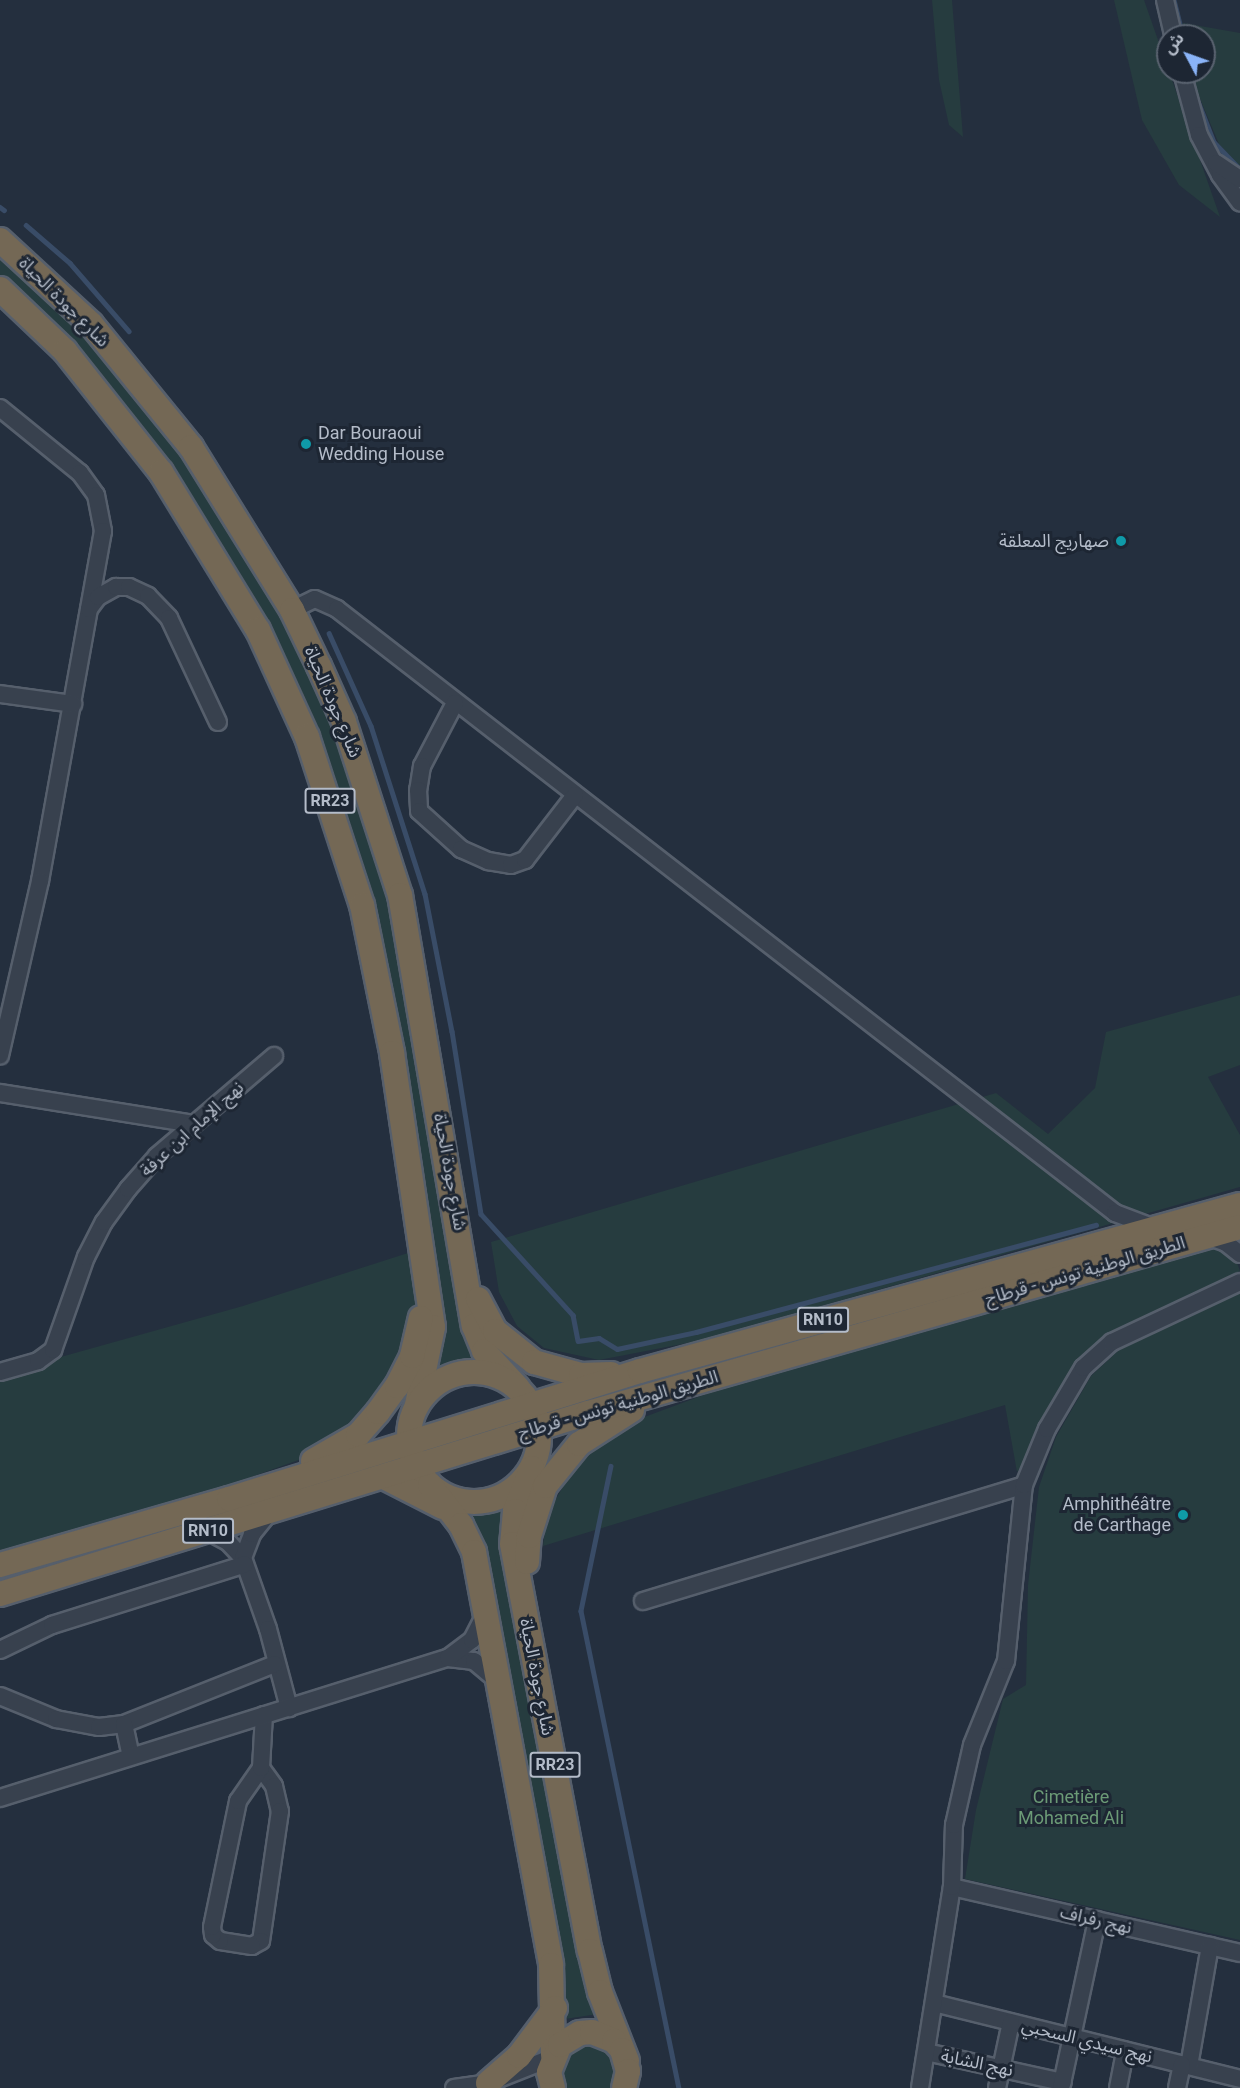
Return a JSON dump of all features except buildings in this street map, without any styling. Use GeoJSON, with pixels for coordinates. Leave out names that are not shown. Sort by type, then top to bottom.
{"type":"FeatureCollection","features":[{"type":"Feature","properties":{"kind":"highway","name":"شارع جودة الحياة"},"geometry":{"type":"LineString","coordinates":[[0,240],[91,324],[151,393],[231,507],[292,610],[344,722],[400,895],[469,1281],[469,1302],[478,1339],[525,1396]]}},
{"type":"Feature","properties":{"kind":"highway","name":"شارع جودة الحياة"},"geometry":{"type":"LineString","coordinates":[[0,289],[65,351],[161,472],[258,630],[288,693],[336,818],[362,905],[392,1053],[426,1286],[432,1337],[417,1404],[412,1454]]}},
{"type":"Feature","properties":{"kind":"highway","name":"الطريق الوطنية تونس - قرطاج"},"geometry":{"type":"LineString","coordinates":[[0,1594],[384,1476],[412,1454],[525,1396],[640,1371],[1240,1205]]}},
{"type":"Feature","properties":{"kind":"highway","name":"الطريق الوطنية تونس - قرطاج"},"geometry":{"type":"LineString","coordinates":[[0,1565],[229,1499],[412,1454],[539,1428],[1240,1227]]}},
{"type":"Feature","properties":{"kind":"highway"},"geometry":{"type":"LineString","coordinates":[[469,1281],[495,1331],[534,1362],[581,1375],[640,1371]]}},
{"type":"Feature","properties":{"kind":"highway"},"geometry":{"type":"LineString","coordinates":[[229,1499],[335,1451],[357,1435],[397,1386],[412,1356],[426,1286]]}},
{"type":"Feature","properties":{"kind":"highway"},"geometry":{"type":"LineString","coordinates":[[417,1404],[428,1391],[456,1374],[489,1373],[525,1396],[539,1428]]}},
{"type":"Feature","properties":{"kind":"highway"},"geometry":{"type":"LineString","coordinates":[[526,1624],[529,1536],[544,1486],[579,1444],[657,1394]]}},
{"type":"Feature","properties":{"kind":"highway","name":"شارع جودة الحياة"},"geometry":{"type":"LineString","coordinates":[[539,1428],[538,1448],[515,1511],[512,1544],[590,1951],[626,2079]]}},
{"type":"Feature","properties":{"kind":"highway"},"geometry":{"type":"LineString","coordinates":[[412,1454],[430,1485],[446,1496],[485,1501],[520,1484],[532,1468]]}},
{"type":"Feature","properties":{"kind":"highway"},"geometry":{"type":"LineString","coordinates":[[384,1476],[451,1512]]}},
{"type":"Feature","properties":{"kind":"highway","name":"RR23"},"geometry":{"type":"LineString","coordinates":[[430,1485],[451,1512],[474,1552],[549,1953],[555,2008],[549,2072],[553,2088]]}},
{"type":"Feature","properties":{"kind":"highway"},"geometry":{"type":"LineString","coordinates":[[488,2083],[519,2056],[555,2008]]}},
{"type":"Feature","properties":{"kind":"highway","name":"شارع جودة الحياة"},"geometry":{"type":"LineString","coordinates":[[552,2057],[569,2037],[592,2032],[614,2041],[626,2079]]}},
{"type":"Feature","properties":{"kind":"street"},"geometry":{"type":"LineString","coordinates":[[1165,0],[1170,24]]}},
{"type":"Feature","properties":{"kind":"street"},"geometry":{"type":"LineString","coordinates":[[1185,84],[1189,104],[1211,159],[1240,202]]}},
{"type":"Feature","properties":{"kind":"street"},"geometry":{"type":"LineString","coordinates":[[1211,159],[1240,179]]}},
{"type":"Feature","properties":{"kind":"street"},"geometry":{"type":"LineString","coordinates":[[0,408],[80,473],[96,495],[103,531],[40,881],[0,1055]]}},
{"type":"Feature","properties":{"kind":"street"},"geometry":{"type":"LineString","coordinates":[[89,610],[98,597],[116,587],[129,587],[148,596],[169,618],[218,722]]}},
{"type":"Feature","properties":{"kind":"street"},"geometry":{"type":"LineString","coordinates":[[292,610],[315,599],[330,605],[1115,1213],[1155,1228]]}},
{"type":"Feature","properties":{"kind":"street"},"geometry":{"type":"LineString","coordinates":[[0,694],[73,705]]}},
{"type":"Feature","properties":{"kind":"street"},"geometry":{"type":"LineString","coordinates":[[455,703],[422,766],[418,790],[419,811],[460,849],[488,861],[511,865],[525,860],[575,795]]}},
{"type":"Feature","properties":{"kind":"street","name":"نهج الإمام ابن عرفة"},"geometry":{"type":"LineString","coordinates":[[0,1372],[38,1362],[53,1350],[74,1287],[104,1222],[157,1156],[274,1056]]}},
{"type":"Feature","properties":{"kind":"street"},"geometry":{"type":"LineString","coordinates":[[0,1093],[194,1124]]}},
{"type":"Feature","properties":{"kind":"street"},"geometry":{"type":"LineString","coordinates":[[1206,1236],[1226,1243],[1240,1254]]}},
{"type":"Feature","properties":{"kind":"street"},"geometry":{"type":"LineString","coordinates":[[920,2088],[952,1887],[954,1825],[972,1745],[1006,1661],[1024,1485],[1047,1429],[1083,1368],[1112,1342],[1240,1282]]}},
{"type":"Feature","properties":{"kind":"street"},"geometry":{"type":"LineString","coordinates":[[643,1601],[1024,1485]]}},
{"type":"Feature","properties":{"kind":"street"},"geometry":{"type":"LineString","coordinates":[[244,1561],[252,1534],[271,1510]]}},
{"type":"Feature","properties":{"kind":"street"},"geometry":{"type":"LineString","coordinates":[[207,1531],[228,1542],[244,1561],[268,1629],[275,1664],[289,1708]]}},
{"type":"Feature","properties":{"kind":"street"},"geometry":{"type":"LineString","coordinates":[[0,1650],[52,1624],[244,1561]]}},
{"type":"Feature","properties":{"kind":"street"},"geometry":{"type":"LineString","coordinates":[[0,1798],[448,1658],[472,1641],[485,1615]]}},
{"type":"Feature","properties":{"kind":"street"},"geometry":{"type":"LineString","coordinates":[[448,1658],[474,1660],[497,1680]]}},
{"type":"Feature","properties":{"kind":"street"},"geometry":{"type":"LineString","coordinates":[[0,1696],[56,1719],[99,1726],[124,1724],[275,1664]]}},
{"type":"Feature","properties":{"kind":"street"},"geometry":{"type":"LineString","coordinates":[[261,1768],[274,1786],[280,1811],[262,1934],[259,1944],[252,1946],[220,1941],[213,1935],[212,1927],[238,1801],[261,1768],[264,1715]]}},
{"type":"Feature","properties":{"kind":"street"},"geometry":{"type":"LineString","coordinates":[[124,1724],[132,1756]]}},
{"type":"Feature","properties":{"kind":"street","name":"نهج رفراف"},"geometry":{"type":"LineString","coordinates":[[952,1887],[1240,1953]]}},
{"type":"Feature","properties":{"kind":"street"},"geometry":{"type":"LineString","coordinates":[[1062,2085],[1097,1920]]}},
{"type":"Feature","properties":{"kind":"street"},"geometry":{"type":"LineString","coordinates":[[1177,2088],[1185,2065],[1210,1946]]}},
{"type":"Feature","properties":{"kind":"street","name":"نهج سيدي السحبي"},"geometry":{"type":"LineString","coordinates":[[934,2003],[1240,2079]]}},
{"type":"Feature","properties":{"kind":"street"},"geometry":{"type":"LineString","coordinates":[[997,2088],[1011,2022]]}},
{"type":"Feature","properties":{"kind":"street"},"geometry":{"type":"LineString","coordinates":[[1118,2088],[1125,2050]]}},
{"type":"Feature","properties":{"kind":"street","name":"نهج الشابة"},"geometry":{"type":"LineString","coordinates":[[926,2052],[1001,2068],[1062,2085]]}},
{"type":"Feature","properties":{"kind":"street"},"geometry":{"type":"LineString","coordinates":[[454,2088],[488,2083],[552,2057]]}},
{"type":"Feature","properties":{"kind":"green space"},"geometry":{"type":"Polygon","coordinates":[[[932,0],[952,0],[963,137],[949,125],[939,80],[932,0]]]}},
{"type":"Feature","properties":{"kind":"green space"},"geometry":{"type":"Polygon","coordinates":[[[1114,0],[1144,0],[1156,34],[1156,84],[1173,84],[1220,217],[1179,185],[1142,120],[1114,0]]]}},
{"type":"Feature","properties":{"kind":"green space"},"geometry":{"type":"Polygon","coordinates":[[[1216,29],[1240,33],[1240,166],[1219,144],[1196,84],[1216,84],[1216,29]]]}},
{"type":"Feature","properties":{"kind":"green space"},"geometry":{"type":"Polygon","coordinates":[[[0,255],[83,332],[182,453],[284,615],[336,727],[391,897],[460,1316],[477,1363],[435,1373],[398,1051],[265,626],[0,280],[0,255]]]}},
{"type":"Feature","properties":{"kind":"green space"},"geometry":{"type":"Polygon","coordinates":[[[1240,995],[1240,1065],[1208,1077],[1240,1135],[1240,1187],[698,1341],[599,1360],[544,1348],[517,1326],[499,1292],[491,1242],[996,1093],[1048,1134],[1095,1088],[1106,1032],[1240,995]]]}},
{"type":"Feature","properties":{"kind":"green space"},"geometry":{"type":"Polygon","coordinates":[[[1210,1246],[1224,1249],[1236,1260],[1240,1271],[1109,1336],[1017,1472],[1005,1405],[543,1546],[547,1515],[574,1467],[597,1440],[631,1422],[717,1390],[1210,1246]]]}},
{"type":"Feature","properties":{"kind":"green space"},"geometry":{"type":"Polygon","coordinates":[[[408,1253],[418,1306],[408,1356],[378,1412],[332,1448],[221,1488],[0,1553],[0,1374],[243,1306],[408,1253]]]}},
{"type":"Feature","properties":{"kind":"green space","name":"Cimetière Mohamed Ali"},"geometry":{"type":"Polygon","coordinates":[[[1240,1293],[1240,1940],[965,1879],[976,1810],[1003,1699],[1026,1685],[1028,1585],[1039,1487],[1056,1437],[1091,1376],[1119,1350],[1240,1293]]]}},
{"type":"Feature","properties":{"kind":"green space"},"geometry":{"type":"Polygon","coordinates":[[[510,1504],[598,2014],[565,2019],[565,1988],[500,1643],[466,1513],[489,1512],[510,1504]]]}},
{"type":"Feature","properties":{"kind":"green space"},"geometry":{"type":"Polygon","coordinates":[[[584,2041],[616,2054],[615,2088],[563,2088],[559,2065],[564,2054],[584,2041]]]}},
{"type":"Feature","properties":{"kind":"waterway"},"geometry":{"type":"LineString","coordinates":[[1174,0],[1180,24]]}},
{"type":"Feature","properties":{"kind":"waterway"},"geometry":{"type":"LineString","coordinates":[[1198,101],[1214,142],[1240,169]]}},
{"type":"Feature","properties":{"kind":"waterway"},"geometry":{"type":"LineString","coordinates":[[0,207],[4,210]]}},
{"type":"Feature","properties":{"kind":"waterway"},"geometry":{"type":"LineString","coordinates":[[26,225],[70,263],[129,331]]}},
{"type":"Feature","properties":{"kind":"waterway"},"geometry":{"type":"LineString","coordinates":[[329,633],[371,726],[425,894],[452,1031],[481,1214],[573,1315],[578,1341],[599,1338],[617,1349],[696,1332],[1096,1225]]}},
{"type":"Feature","properties":{"kind":"waterway"},"geometry":{"type":"LineString","coordinates":[[611,1466],[581,1611],[679,2088]]}},
{"type":"Feature","properties":{"kind":"place","name":"Dar Bouraoui Wedding House"},"geometry":{"type":"Point","coordinates":[306,444]}},
{"type":"Feature","properties":{"kind":"place","name":"صهاريج المعلقة"},"geometry":{"type":"Point","coordinates":[1121,541]}},
{"type":"Feature","properties":{"kind":"place","name":"Amphithéâtre de Carthage"},"geometry":{"type":"Point","coordinates":[1183,1515]}}]}
